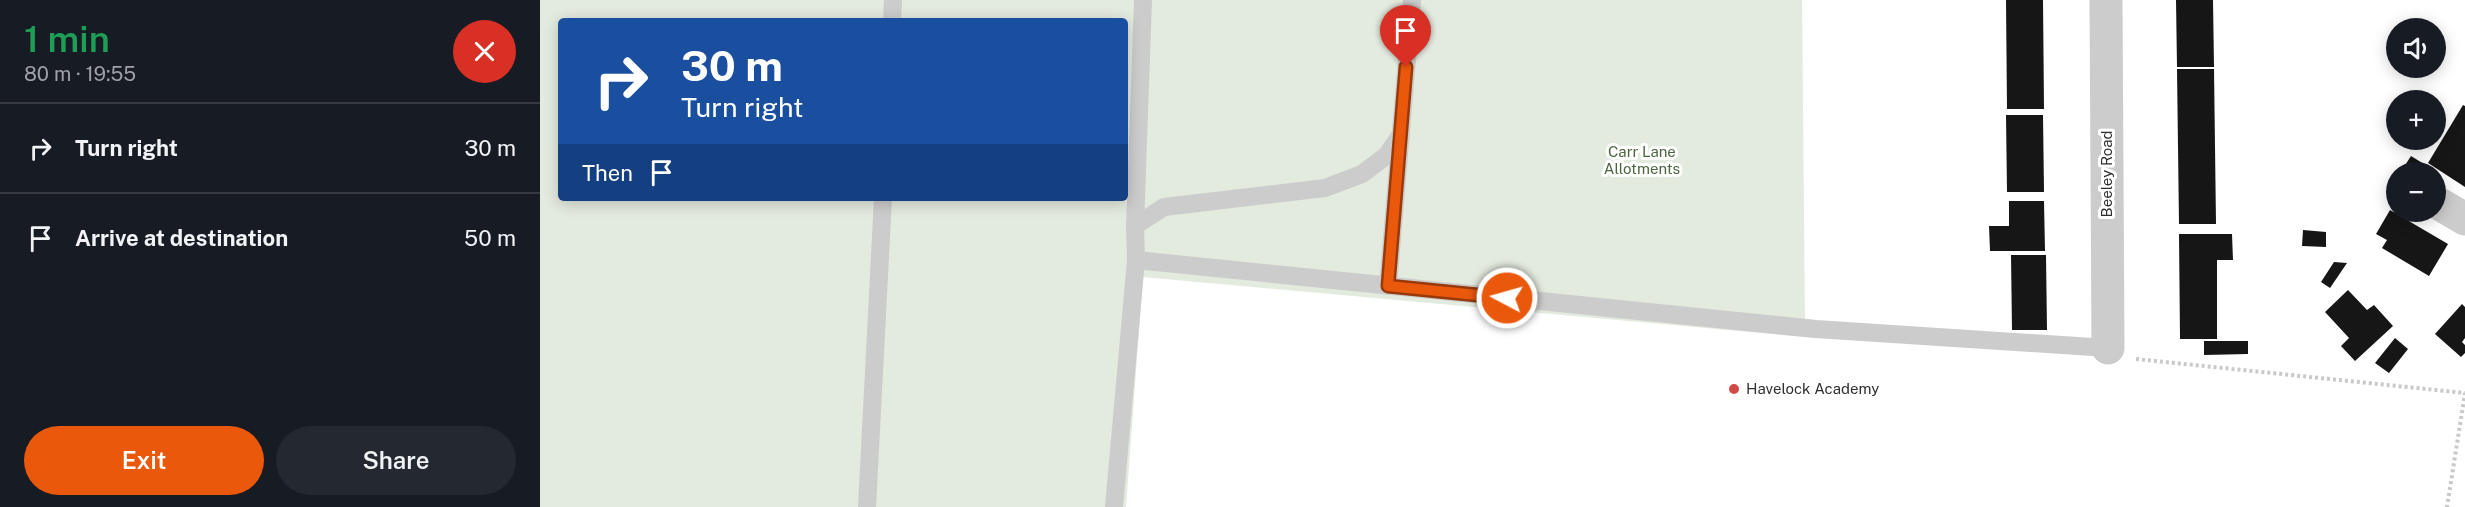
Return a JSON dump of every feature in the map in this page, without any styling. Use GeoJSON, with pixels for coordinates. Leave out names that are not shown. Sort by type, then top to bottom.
{"type":"FeatureCollection","features":[{"type":"Feature","properties":{"kind":"street","name":"Beeley Road"},"geometry":{"type":"LineString","coordinates":[[2106,0],[2108,348]]}},
{"type":"Feature","properties":{"kind":"street"},"geometry":{"type":"LineString","coordinates":[[2446,208],[2465,219]]}},
{"type":"Feature","properties":{"kind":"lane"},"geometry":{"type":"LineString","coordinates":[[892,18],[893,0]]}},
{"type":"Feature","properties":{"kind":"lane"},"geometry":{"type":"LineString","coordinates":[[1114,507],[1136,260],[1135,226],[1143,0]]}},
{"type":"Feature","properties":{"kind":"lane"},"geometry":{"type":"LineString","coordinates":[[1388,286],[1412,0]]}},
{"type":"Feature","properties":{"kind":"lane"},"geometry":{"type":"LineString","coordinates":[[1135,226],[1164,207],[1325,188],[1362,174],[1387,155],[1401,134]]}},
{"type":"Feature","properties":{"kind":"lane"},"geometry":{"type":"LineString","coordinates":[[867,507],[883,201]]}},
{"type":"Feature","properties":{"kind":"lane"},"geometry":{"type":"LineString","coordinates":[[1136,260],[1816,329],[2108,348]]}},
{"type":"Feature","properties":{"kind":"path"},"geometry":{"type":"LineString","coordinates":[[2108,348],[2128,358],[2465,393],[2447,507]]}},
{"type":"Feature","properties":{"kind":"green space","name":"Carr Lane Allotments"},"geometry":{"type":"Polygon","coordinates":[[[540,0],[1802,0],[1805,325],[1815,338],[1143,277],[1126,507],[540,507],[540,0]]]}},
{"type":"Feature","properties":{"kind":"building"},"geometry":{"type":"Polygon","coordinates":[[[2006,0],[2043,0],[2044,109],[2007,109],[2006,0]]]}},
{"type":"Feature","properties":{"kind":"building"},"geometry":{"type":"Polygon","coordinates":[[[2176,0],[2213,0],[2214,67],[2177,67],[2176,0]]]}},
{"type":"Feature","properties":{"kind":"building"},"geometry":{"type":"Polygon","coordinates":[[[2177,69],[2214,69],[2216,224],[2179,224],[2177,69]]]}},
{"type":"Feature","properties":{"kind":"building"},"geometry":{"type":"Polygon","coordinates":[[[2463,105],[2465,106],[2465,187],[2446,175],[2446,162],[2429,162],[2436,150],[2446,150],[2446,133],[2463,105]]]}},
{"type":"Feature","properties":{"kind":"building"},"geometry":{"type":"Polygon","coordinates":[[[2006,115],[2043,115],[2044,192],[2007,192],[2006,115]]]}},
{"type":"Feature","properties":{"kind":"building"},"geometry":{"type":"Polygon","coordinates":[[[2411,156],[2421,162],[2407,162],[2411,156]]]}},
{"type":"Feature","properties":{"kind":"building"},"geometry":{"type":"Polygon","coordinates":[[[2009,201],[2044,201],[2045,251],[1990,251],[1989,226],[2009,226],[2009,201]]]}},
{"type":"Feature","properties":{"kind":"building"},"geometry":{"type":"Polygon","coordinates":[[[2386,217],[2386,222],[2410,222],[2448,244],[2429,276],[2382,248],[2387,240],[2376,234],[2386,217]]]}},
{"type":"Feature","properties":{"kind":"building"},"geometry":{"type":"Polygon","coordinates":[[[2303,230],[2326,232],[2326,247],[2302,246],[2303,230]]]}},
{"type":"Feature","properties":{"kind":"building"},"geometry":{"type":"Polygon","coordinates":[[[2179,234],[2232,234],[2233,260],[2217,260],[2217,339],[2180,339],[2179,234]]]}},
{"type":"Feature","properties":{"kind":"building"},"geometry":{"type":"Polygon","coordinates":[[[2011,255],[2046,255],[2047,330],[2012,330],[2011,255]]]}},
{"type":"Feature","properties":{"kind":"building"},"geometry":{"type":"Polygon","coordinates":[[[2334,262],[2347,263],[2330,288],[2321,282],[2334,262]]]}},
{"type":"Feature","properties":{"kind":"building"},"geometry":{"type":"Polygon","coordinates":[[[2348,290],[2367,310],[2374,305],[2393,326],[2355,361],[2341,346],[2349,338],[2325,312],[2348,290]]]}},
{"type":"Feature","properties":{"kind":"building"},"geometry":{"type":"Polygon","coordinates":[[[2462,304],[2465,307],[2465,338],[2462,342],[2465,345],[2465,353],[2461,357],[2435,334],[2462,304]]]}},
{"type":"Feature","properties":{"kind":"building"},"geometry":{"type":"Polygon","coordinates":[[[2395,338],[2408,349],[2389,373],[2375,363],[2395,338]]]}},
{"type":"Feature","properties":{"kind":"building"},"geometry":{"type":"Polygon","coordinates":[[[2204,341],[2248,341],[2248,354],[2204,355],[2204,341]]]}},
{"type":"Feature","properties":{"kind":"place","name":"Havelock Academy"},"geometry":{"type":"Point","coordinates":[1734,389]}},
{"type":"Feature","properties":{"kind":"route"},"geometry":{"type":"LineString","coordinates":[[1406,67],[1388,286],[1507,298]]}}]}
